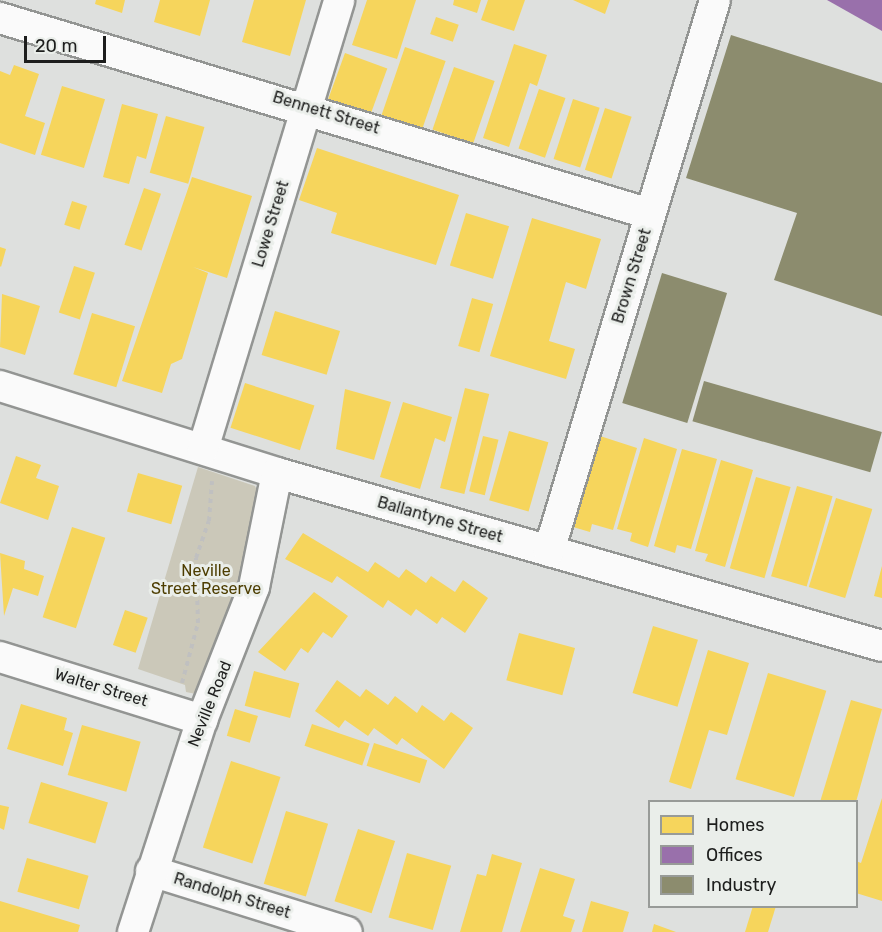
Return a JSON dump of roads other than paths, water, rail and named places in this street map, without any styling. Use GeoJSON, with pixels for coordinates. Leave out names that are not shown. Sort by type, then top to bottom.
{"type":"FeatureCollection","features":[{"type":"Feature","properties":{"kind":"street","name":"Lowe Street"},"geometry":{"type":"LineString","coordinates":[[208,451],[339,0]]}},
{"type":"Feature","properties":{"kind":"street","name":"Brown Street"},"geometry":{"type":"LineString","coordinates":[[549,551],[715,0]]}},
{"type":"Feature","properties":{"kind":"street","name":"Bennett Street"},"geometry":{"type":"LineString","coordinates":[[0,18],[307,107],[650,214]]}},
{"type":"Feature","properties":{"kind":"street","name":"Ballantyne Street"},"geometry":{"type":"LineString","coordinates":[[0,386],[277,473],[882,646]]}},
{"type":"Feature","properties":{"kind":"street","name":"Neville Road"},"geometry":{"type":"LineString","coordinates":[[133,932],[202,720],[254,587],[277,473]]}},
{"type":"Feature","properties":{"kind":"street","name":"Walter Street"},"geometry":{"type":"LineString","coordinates":[[0,657],[202,720]]}},
{"type":"Feature","properties":{"kind":"street","name":"Randolph Street"},"geometry":{"type":"LineString","coordinates":[[151,872],[346,932]]}},
{"type":"Feature","properties":{"kind":"park label","name":"Neville Street Reserve"},"geometry":{"type":"Point","coordinates":[206,580]}}]}
